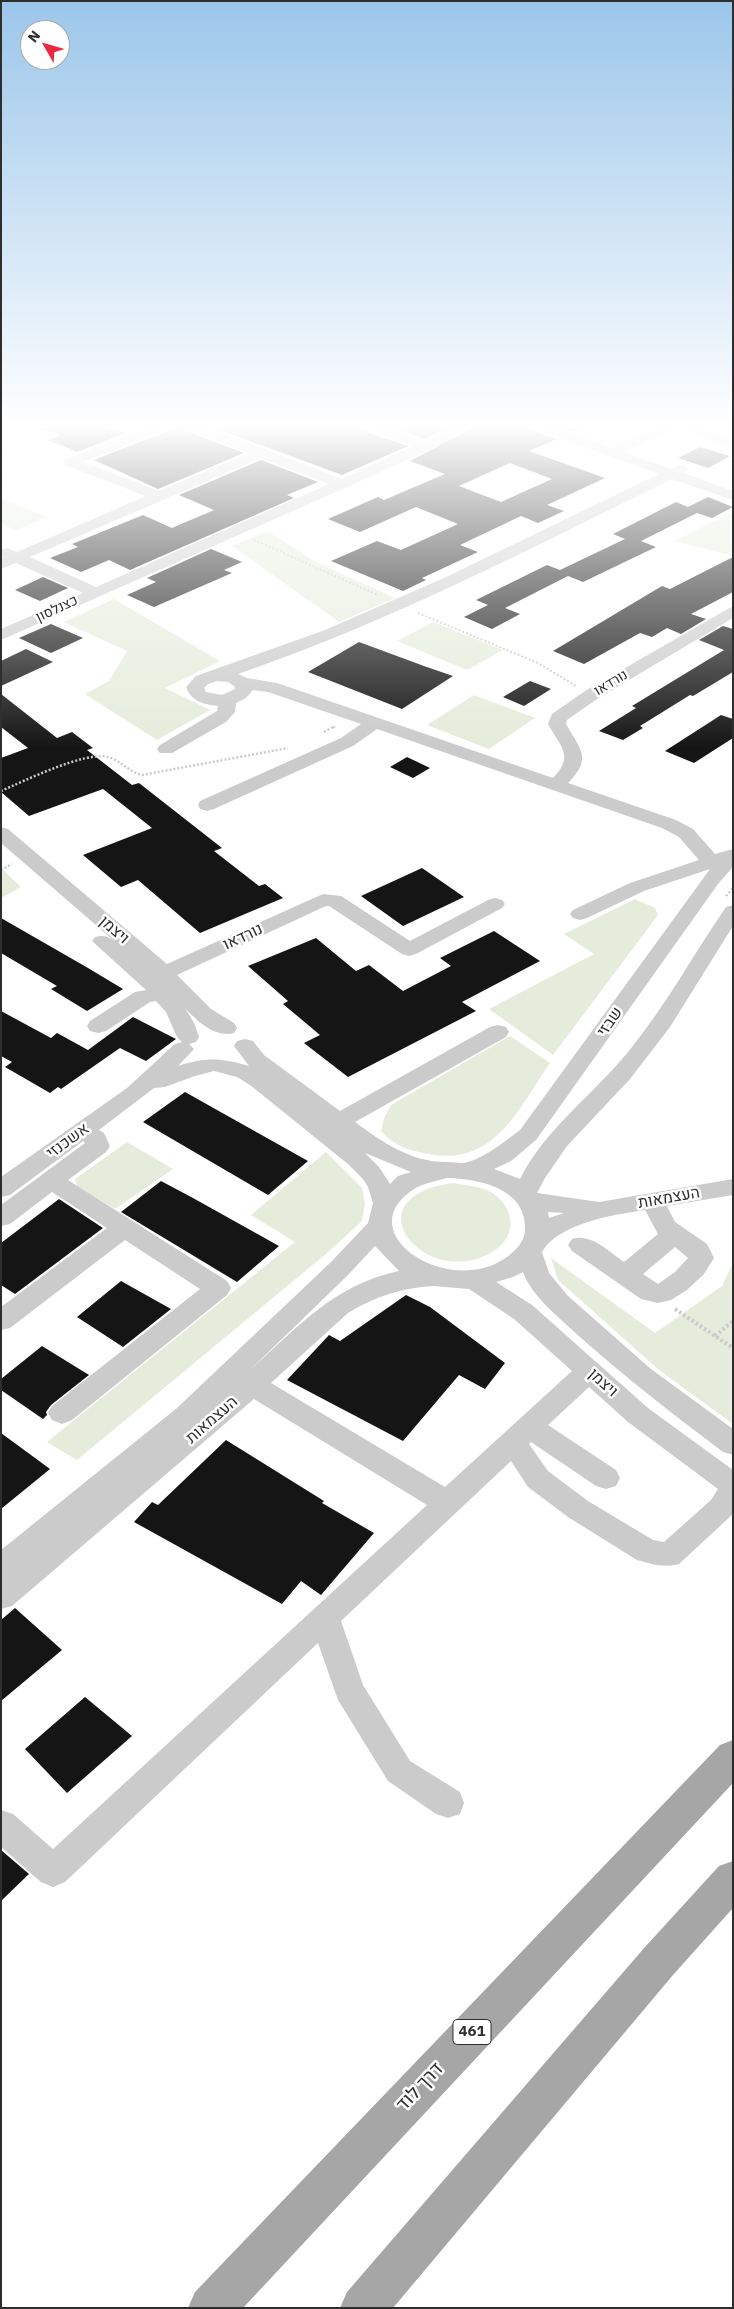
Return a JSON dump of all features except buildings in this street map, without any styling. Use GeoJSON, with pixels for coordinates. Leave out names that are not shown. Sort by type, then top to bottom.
{"type":"FeatureCollection","features":[{"type":"Feature","properties":{"kind":"main road","name":"דרך לוד"},"geometry":{"type":"LineString","coordinates":[[211,2308],[733,1757]]}},
{"type":"Feature","properties":{"kind":"main road"},"geometry":{"type":"LineString","coordinates":[[363,2308],[659,1961],[733,1879]]}},
{"type":"Feature","properties":{"kind":"street"},"geometry":{"type":"LineString","coordinates":[[6,557],[67,533]]}},
{"type":"Feature","properties":{"kind":"street","name":"כצנלסון"},"geometry":{"type":"LineString","coordinates":[[1,635],[230,533]]}},
{"type":"Feature","properties":{"kind":"street"},"geometry":{"type":"LineString","coordinates":[[252,663],[241,671],[240,681],[244,686],[241,694],[228,699],[211,700],[198,695],[195,687],[198,683],[378,614],[548,533]]}},
{"type":"Feature","properties":{"kind":"street"},"geometry":{"type":"LineString","coordinates":[[6,557],[94,592]]}},
{"type":"Feature","properties":{"kind":"street","name":"נורדאו"},"geometry":{"type":"LineString","coordinates":[[557,784],[570,772],[574,764],[572,748],[556,724],[558,718],[733,611]]}},
{"type":"Feature","properties":{"kind":"street"},"geometry":{"type":"LineString","coordinates":[[209,678],[224,676],[271,687],[669,824],[686,833],[710,862]]}},
{"type":"Feature","properties":{"kind":"street"},"geometry":{"type":"LineString","coordinates":[[166,750],[220,718],[226,712],[228,699]]}},
{"type":"Feature","properties":{"kind":"street"},"geometry":{"type":"LineString","coordinates":[[207,804],[347,742],[374,723]]}},
{"type":"Feature","properties":{"kind":"street","name":"ויצמן"},"geometry":{"type":"LineString","coordinates":[[1,833],[162,983],[186,1027],[186,1043]]}},
{"type":"Feature","properties":{"kind":"street"},"geometry":{"type":"LineString","coordinates":[[580,914],[637,887],[733,856]]}},
{"type":"Feature","properties":{"kind":"street","name":"שבזי"},"geometry":{"type":"LineString","coordinates":[[470,1170],[503,1155],[528,1135],[695,903],[733,856]]}},
{"type":"Feature","properties":{"kind":"street","name":"ויצמן"},"geometry":{"type":"LineString","coordinates":[[5,861],[203,1014],[226,1028]]}},
{"type":"Feature","properties":{"kind":"street"},"geometry":{"type":"LineString","coordinates":[[637,887],[657,884],[677,887],[691,896],[695,903]]}},
{"type":"Feature","properties":{"kind":"street","name":"נורדאו"},"geometry":{"type":"LineString","coordinates":[[98,1026],[162,983],[323,900],[334,900],[409,950],[495,904]]}},
{"type":"Feature","properties":{"kind":"street"},"geometry":{"type":"LineString","coordinates":[[526,1198],[530,1181],[545,1157],[624,1072],[658,1029],[733,911]]}},
{"type":"Feature","properties":{"kind":"street"},"geometry":{"type":"LineString","coordinates":[[383,1214],[394,1192],[405,1183],[439,1171],[470,1170],[505,1181],[526,1198],[536,1213],[538,1228],[532,1245],[524,1257],[510,1268],[493,1275],[473,1279],[452,1280],[411,1268],[396,1257],[385,1243],[380,1187],[371,1173],[356,1158],[258,1080],[245,1072],[192,1060],[186,1043],[202,1029],[226,1028],[240,1035],[245,1046],[256,1060],[377,1150],[393,1158],[439,1171]]}},
{"type":"Feature","properties":{"kind":"street"},"geometry":{"type":"LineString","coordinates":[[339,1121],[498,1032]]}},
{"type":"Feature","properties":{"kind":"street","name":"אשכנזי"},"geometry":{"type":"LineString","coordinates":[[1,1189],[135,1093],[186,1043]]}},
{"type":"Feature","properties":{"kind":"street"},"geometry":{"type":"LineString","coordinates":[[214,1065],[239,1056],[245,1046]]}},
{"type":"Feature","properties":{"kind":"street","name":"אשכנזי"},"geometry":{"type":"LineString","coordinates":[[135,1093],[166,1078],[214,1065]]}},
{"type":"Feature","properties":{"kind":"street"},"geometry":{"type":"LineString","coordinates":[[1,1218],[98,1146],[96,1139],[83,1130]]}},
{"type":"Feature","properties":{"kind":"street"},"geometry":{"type":"LineString","coordinates":[[52,1181],[218,1288],[62,1412]]}},
{"type":"Feature","properties":{"kind":"street","name":"העצמאות"},"geometry":{"type":"LineString","coordinates":[[532,1245],[553,1226],[606,1208],[733,1187]]}},
{"type":"Feature","properties":{"kind":"street","name":"העצמאות"},"geometry":{"type":"LineString","coordinates":[[526,1198],[584,1208],[606,1208]]}},
{"type":"Feature","properties":{"kind":"street"},"geometry":{"type":"LineString","coordinates":[[581,1245],[650,1292],[660,1294],[670,1289],[699,1265],[702,1258],[698,1250],[665,1228],[652,1200]]}},
{"type":"Feature","properties":{"kind":"street","name":"העצמאות"},"geometry":{"type":"LineString","coordinates":[[1,1567],[187,1415],[340,1268],[383,1214]]}},
{"type":"Feature","properties":{"kind":"street"},"geometry":{"type":"LineString","coordinates":[[1,1321],[124,1228]]}},
{"type":"Feature","properties":{"kind":"street"},"geometry":{"type":"LineString","coordinates":[[624,1276],[674,1234]]}},
{"type":"Feature","properties":{"kind":"street","name":"ויצמן"},"geometry":{"type":"LineString","coordinates":[[532,1245],[537,1276],[559,1303],[642,1376],[733,1444]]}},
{"type":"Feature","properties":{"kind":"street","name":"העצמאות"},"geometry":{"type":"LineString","coordinates":[[1,1597],[252,1385],[339,1306],[359,1293],[392,1280],[437,1277]]}},
{"type":"Feature","properties":{"kind":"street","name":"ויצמן"},"geometry":{"type":"LineString","coordinates":[[473,1279],[523,1312],[638,1415],[733,1485]]}},
{"type":"Feature","properties":{"kind":"street"},"geometry":{"type":"LineString","coordinates":[[1,1825],[53,1870],[520,1433],[589,1371]]}},
{"type":"Feature","properties":{"kind":"street"},"geometry":{"type":"LineString","coordinates":[[252,1385],[446,1502]]}},
{"type":"Feature","properties":{"kind":"street"},"geometry":{"type":"LineString","coordinates":[[520,1433],[606,1478]]}},
{"type":"Feature","properties":{"kind":"street"},"geometry":{"type":"LineString","coordinates":[[520,1433],[538,1479],[597,1522],[647,1551],[669,1555],[721,1508],[733,1490]]}},
{"type":"Feature","properties":{"kind":"street"},"geometry":{"type":"LineString","coordinates":[[324,1616],[349,1690],[399,1771],[448,1803]]}},
{"type":"Feature","properties":{"kind":"path"},"geometry":{"type":"LineString","coordinates":[[650,1292],[733,1348]]}},
{"type":"Feature","properties":{"kind":"path"},"geometry":{"type":"LineString","coordinates":[[715,1336],[733,1321]]}},
{"type":"Feature","properties":{"kind":"green space"},"geometry":{"type":"Polygon","coordinates":[[[263,533],[270,533],[318,563],[395,598],[339,622],[232,546],[263,533]]]}},
{"type":"Feature","properties":{"kind":"green space"},"geometry":{"type":"Polygon","coordinates":[[[691,533],[733,533],[733,556],[674,541],[691,533]]]}},
{"type":"Feature","properties":{"kind":"green space"},"geometry":{"type":"Polygon","coordinates":[[[114,599],[220,661],[165,688],[210,710],[157,740],[85,694],[109,681],[127,651],[64,622],[114,599]]]}},
{"type":"Feature","properties":{"kind":"green space"},"geometry":{"type":"Polygon","coordinates":[[[433,622],[503,650],[467,670],[397,641],[433,622]]]}},
{"type":"Feature","properties":{"kind":"green space"},"geometry":{"type":"Polygon","coordinates":[[[474,695],[535,718],[489,749],[427,725],[474,695]]]}},
{"type":"Feature","properties":{"kind":"green space"},"geometry":{"type":"Polygon","coordinates":[[[1,868],[21,887],[1,898],[1,868]]]}},
{"type":"Feature","properties":{"kind":"green space"},"geometry":{"type":"Polygon","coordinates":[[[635,899],[655,908],[658,915],[553,1055],[489,1009],[594,954],[564,934],[635,899]]]}},
{"type":"Feature","properties":{"kind":"green space"},"geometry":{"type":"Polygon","coordinates":[[[510,1036],[550,1063],[515,1115],[502,1131],[488,1143],[471,1152],[451,1156],[428,1154],[403,1147],[392,1141],[381,1131],[384,1118],[391,1105],[510,1036]]]}},
{"type":"Feature","properties":{"kind":"green space"},"geometry":{"type":"Polygon","coordinates":[[[127,1142],[173,1169],[115,1209],[77,1186],[75,1179],[127,1142]]]}},
{"type":"Feature","properties":{"kind":"green space"},"geometry":{"type":"Polygon","coordinates":[[[326,1152],[362,1188],[365,1204],[362,1221],[326,1254],[77,1460],[47,1442],[295,1242],[251,1215],[326,1152]]]}},
{"type":"Feature","properties":{"kind":"green space"},"geometry":{"type":"Polygon","coordinates":[[[453,1183],[487,1190],[504,1203],[510,1220],[510,1229],[507,1238],[492,1252],[467,1261],[443,1260],[423,1251],[408,1238],[401,1222],[405,1205],[422,1192],[453,1183]]]}},
{"type":"Feature","properties":{"kind":"green space"},"geometry":{"type":"Polygon","coordinates":[[[551,1258],[655,1333],[722,1286],[733,1263],[733,1424],[659,1370],[558,1280],[551,1258]]]}}]}
